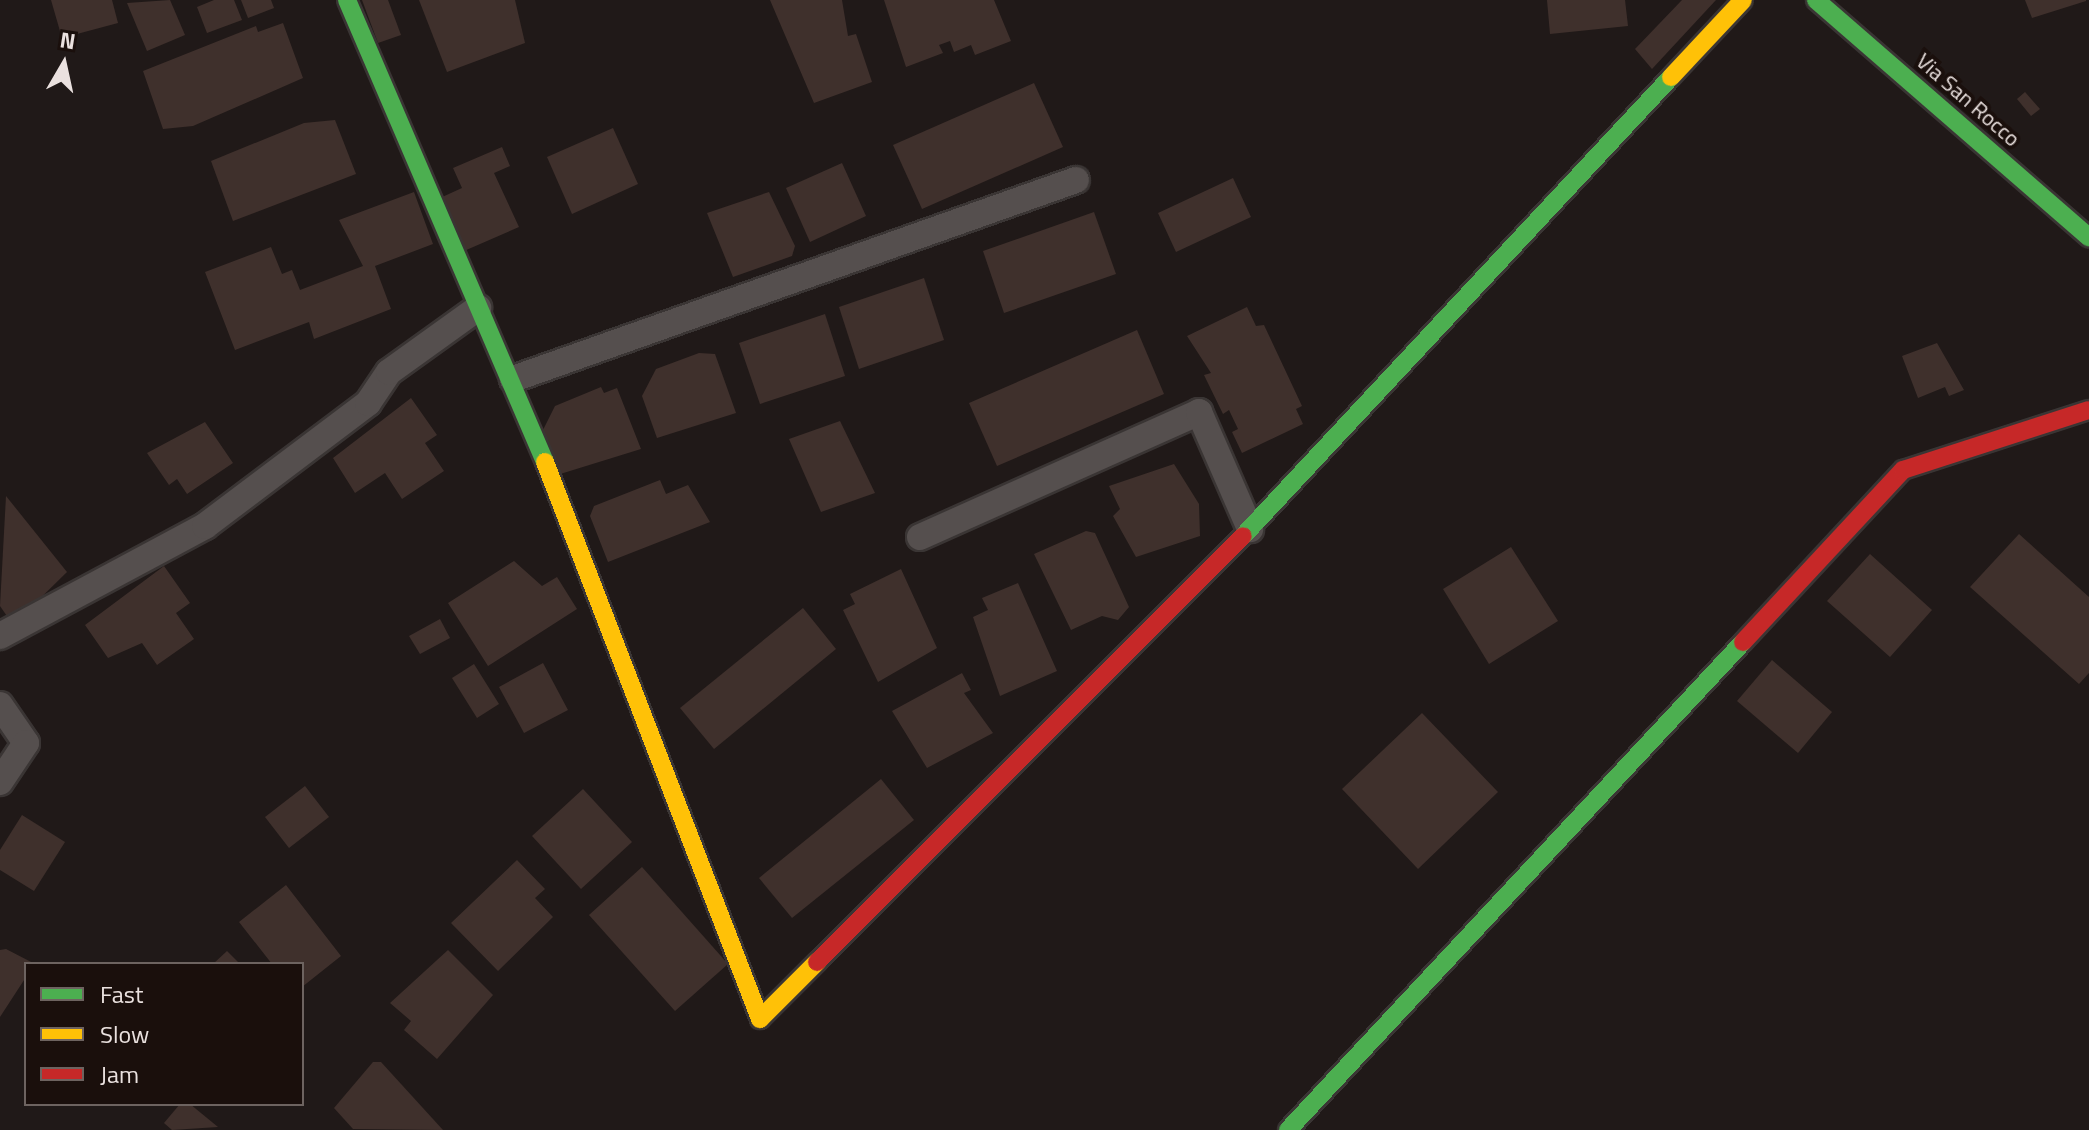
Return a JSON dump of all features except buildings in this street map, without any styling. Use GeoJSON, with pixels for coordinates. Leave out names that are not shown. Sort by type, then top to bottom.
{"type":"FeatureCollection","features":[{"type":"Feature","properties":{"kind":"street"},"geometry":{"type":"LineString","coordinates":[[347,0],[478,308],[513,379],[760,1019],[1250,529],[1743,0]]}},
{"type":"Feature","properties":{"kind":"street","name":"Via San Rocco"},"geometry":{"type":"LineString","coordinates":[[1816,0],[2089,237]]}},
{"type":"Feature","properties":{"kind":"street"},"geometry":{"type":"LineString","coordinates":[[513,379],[1076,180]]}},
{"type":"Feature","properties":{"kind":"street"},"geometry":{"type":"LineString","coordinates":[[0,636],[205,526],[368,403],[389,372],[478,308]]}},
{"type":"Feature","properties":{"kind":"street"},"geometry":{"type":"LineString","coordinates":[[1288,1130],[1903,470],[2089,410]]}},
{"type":"Feature","properties":{"kind":"street"},"geometry":{"type":"LineString","coordinates":[[920,537],[1199,412],[1250,529]]}},
{"type":"Feature","properties":{"kind":"street"},"geometry":{"type":"LineString","coordinates":[[0,705],[26,743],[0,782]]}},
{"type":"Feature","properties":{"kind":"traffic: fast"},"geometry":{"type":"LineString","coordinates":[[347,0],[545,462]]}},
{"type":"Feature","properties":{"kind":"traffic: fast"},"geometry":{"type":"LineString","coordinates":[[1816,0],[2089,237]]}},
{"type":"Feature","properties":{"kind":"traffic: fast"},"geometry":{"type":"LineString","coordinates":[[1243,536],[1671,77]]}},
{"type":"Feature","properties":{"kind":"traffic: fast"},"geometry":{"type":"LineString","coordinates":[[1288,1130],[1743,642]]}},
{"type":"Feature","properties":{"kind":"traffic: slow"},"geometry":{"type":"LineString","coordinates":[[1671,77],[1743,0]]}},
{"type":"Feature","properties":{"kind":"traffic: slow"},"geometry":{"type":"LineString","coordinates":[[545,462],[760,1019],[817,962]]}},
{"type":"Feature","properties":{"kind":"traffic: jam"},"geometry":{"type":"LineString","coordinates":[[1743,642],[1903,470],[2089,410]]}},
{"type":"Feature","properties":{"kind":"traffic: jam"},"geometry":{"type":"LineString","coordinates":[[817,962],[1243,536]]}}]}
